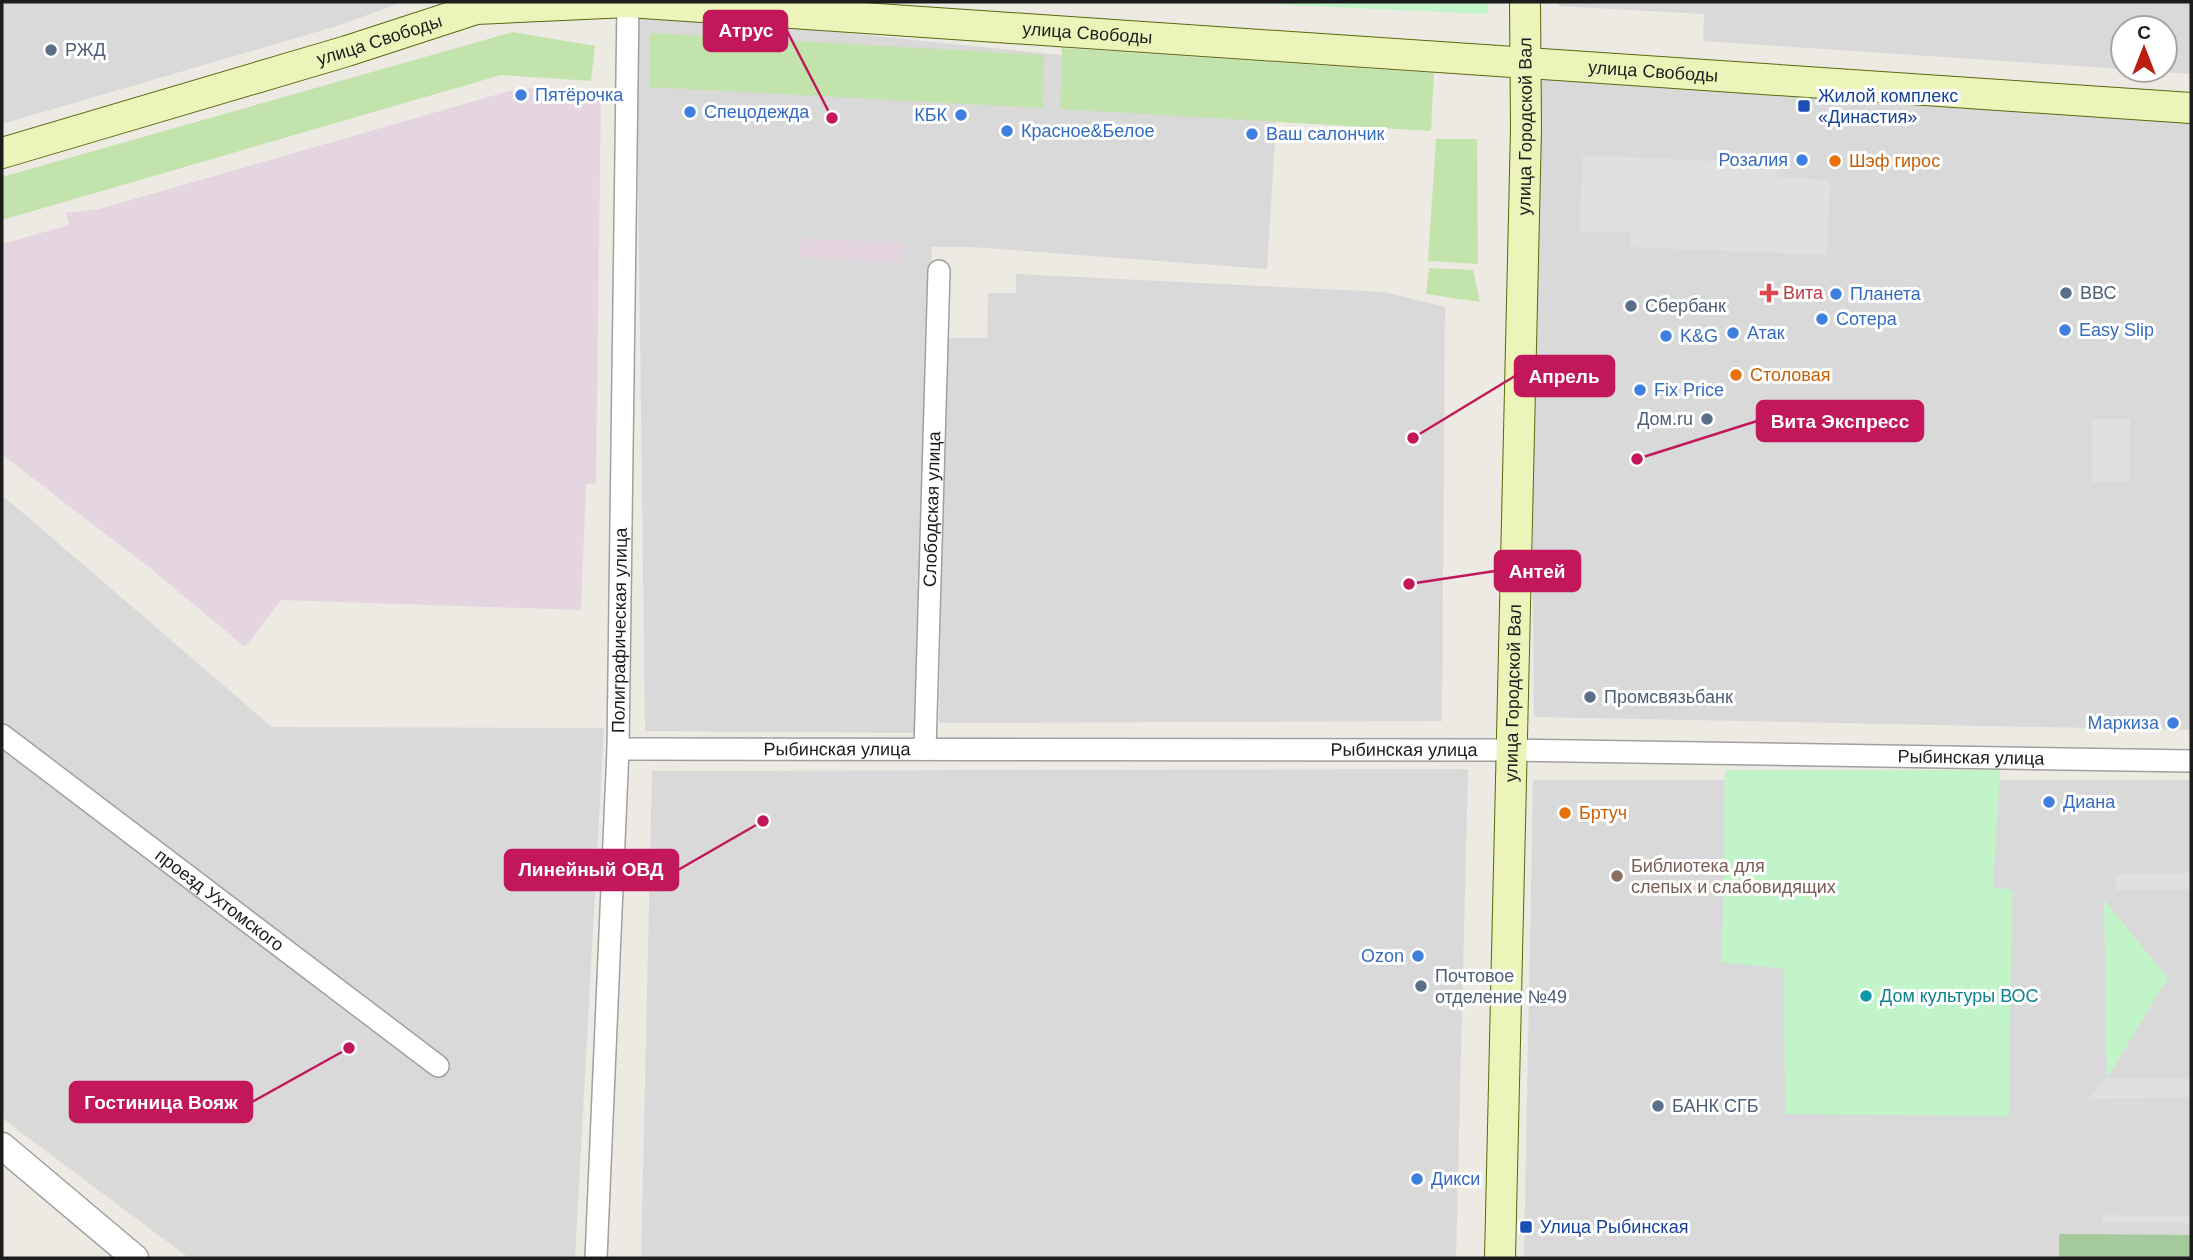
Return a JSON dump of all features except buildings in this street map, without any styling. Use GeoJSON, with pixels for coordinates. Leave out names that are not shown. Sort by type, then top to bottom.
{"type":"FeatureCollection","features":[{"type":"Feature","properties":{"kind":"main road","name":"улица Свободы"},"geometry":{"type":"LineString","coordinates":[[2,153],[347,51],[485,4],[628,2],[2191,108]]}},
{"type":"Feature","properties":{"kind":"main road"},"geometry":{"type":"LineString","coordinates":[[747,2],[786,14]]}},
{"type":"Feature","properties":{"kind":"main road","name":"улица Городской Вал"},"geometry":{"type":"LineString","coordinates":[[1500,1258],[1526,63],[1525,2]]}},
{"type":"Feature","properties":{"kind":"street","name":"Полиграфическая улица"},"geometry":{"type":"LineString","coordinates":[[596,1258],[618,749],[628,2]]}},
{"type":"Feature","properties":{"kind":"street","name":"Слободская улица"},"geometry":{"type":"LineString","coordinates":[[925,749],[939,271]]}},
{"type":"Feature","properties":{"kind":"street","name":"проезд Ухтомского"},"geometry":{"type":"LineString","coordinates":[[2,735],[438,1066]]}},
{"type":"Feature","properties":{"kind":"street","name":"Рыбинская улица"},"geometry":{"type":"LineString","coordinates":[[618,749],[1512,750],[2191,761]]}},
{"type":"Feature","properties":{"kind":"street"},"geometry":{"type":"LineString","coordinates":[[2,1146],[135,1258]]}},
{"type":"Feature","properties":{"kind":"shaded area"},"geometry":{"type":"Polygon","coordinates":[[[2,2],[403,2],[337,26],[2,124],[2,2]]]}},
{"type":"Feature","properties":{"kind":"shaded area","name":"Жилой комплекс «Династия»"},"geometry":{"type":"Polygon","coordinates":[[[1558,2],[2191,2],[2191,74],[2179,73],[2179,14],[2109,14],[2109,68],[1703,41],[1704,14],[1558,6],[1558,2]]]}},
{"type":"Feature","properties":{"kind":"shaded area"},"geometry":{"type":"Polygon","coordinates":[[[636,12],[1279,77],[1267,269],[972,247],[932,247],[924,383],[915,733],[645,731],[636,12]]]}},
{"type":"Feature","properties":{"kind":"shaded area"},"geometry":{"type":"Polygon","coordinates":[[[1528,61],[2191,106],[2191,730],[1534,717],[1528,61]]]}},
{"type":"Feature","properties":{"kind":"shaded area"},"geometry":{"type":"Polygon","coordinates":[[[520,88],[601,93],[596,483],[586,484],[581,610],[281,600],[245,647],[150,568],[5,457],[2,443],[2,244],[69,225],[66,213],[99,209],[520,88]]]}},
{"type":"Feature","properties":{"kind":"shaded area"},"geometry":{"type":"Polygon","coordinates":[[[1583,155],[1778,164],[1777,177],[1830,180],[1827,255],[1631,247],[1631,233],[1579,231],[1583,155]]]}},
{"type":"Feature","properties":{"kind":"shaded area"},"geometry":{"type":"Polygon","coordinates":[[[801,238],[903,244],[902,263],[800,257],[801,238]]]}},
{"type":"Feature","properties":{"kind":"shaded area"},"geometry":{"type":"Polygon","coordinates":[[[1016,274],[1384,292],[1445,307],[1442,721],[939,723],[946,338],[987,338],[988,293],[1016,293],[1016,274]]]}},
{"type":"Feature","properties":{"kind":"shaded area"},"geometry":{"type":"Polygon","coordinates":[[[2092,419],[2130,419],[2130,481],[2092,482],[2092,419]]]}},
{"type":"Feature","properties":{"kind":"shaded area"},"geometry":{"type":"Polygon","coordinates":[[[2,495],[272,727],[604,728],[575,1258],[189,1258],[2,1118],[2,495]]]}},
{"type":"Feature","properties":{"kind":"shaded area"},"geometry":{"type":"Polygon","coordinates":[[[1468,769],[1456,1258],[641,1258],[652,771],[1468,769]]]}},
{"type":"Feature","properties":{"kind":"shaded area"},"geometry":{"type":"Polygon","coordinates":[[[1533,780],[2191,780],[2191,1258],[1524,1258],[1533,780]]]}},
{"type":"Feature","properties":{"kind":"shaded area"},"geometry":{"type":"Polygon","coordinates":[[[2191,873],[2191,890],[2116,890],[2116,874],[2191,873]]]}},
{"type":"Feature","properties":{"kind":"shaded area"},"geometry":{"type":"Polygon","coordinates":[[[2107,1078],[2191,1078],[2191,1098],[2087,1099],[2107,1078]]]}},
{"type":"Feature","properties":{"kind":"shaded area"},"geometry":{"type":"Polygon","coordinates":[[[2103,1215],[2191,1216],[2191,1223],[2102,1222],[2103,1215]]]}},
{"type":"Feature","properties":{"kind":"green space"},"geometry":{"type":"Polygon","coordinates":[[[1223,2],[1487,2],[1488,14],[1223,2]]]}},
{"type":"Feature","properties":{"kind":"green space"},"geometry":{"type":"Polygon","coordinates":[[[513,32],[595,46],[591,81],[501,75],[2,220],[2,177],[513,32]]]}},
{"type":"Feature","properties":{"kind":"green space"},"geometry":{"type":"Polygon","coordinates":[[[650,33],[1044,55],[1043,108],[649,87],[650,33]]]}},
{"type":"Feature","properties":{"kind":"green space"},"geometry":{"type":"Polygon","coordinates":[[[1062,48],[1434,73],[1431,131],[1060,109],[1062,48]]]}},
{"type":"Feature","properties":{"kind":"green space"},"geometry":{"type":"Polygon","coordinates":[[[1436,139],[1477,139],[1478,264],[1428,261],[1436,139]]]}},
{"type":"Feature","properties":{"kind":"green space"},"geometry":{"type":"Polygon","coordinates":[[[1429,268],[1473,270],[1480,302],[1426,294],[1429,268]]]}},
{"type":"Feature","properties":{"kind":"green space"},"geometry":{"type":"Polygon","coordinates":[[[1725,770],[2000,770],[1993,887],[2012,890],[2009,1116],[1785,1114],[1784,969],[1722,962],[1725,770]]]}},
{"type":"Feature","properties":{"kind":"green space"},"geometry":{"type":"Polygon","coordinates":[[[2104,900],[2168,978],[2107,1078],[2104,900]]]}},
{"type":"Feature","properties":{"kind":"green space"},"geometry":{"type":"Polygon","coordinates":[[[2059,1234],[2191,1235],[2191,1258],[2059,1258],[2059,1234]]]}},
{"type":"Feature","properties":{"kind":"place","name":"РЖД"},"geometry":{"type":"Point","coordinates":[51,50]}},
{"type":"Feature","properties":{"kind":"place","name":"Пятёрочка"},"geometry":{"type":"Point","coordinates":[521,95]}},
{"type":"Feature","properties":{"kind":"place","name":"Жилой комплекс «Династия»"},"geometry":{"type":"Point","coordinates":[1804,106]}},
{"type":"Feature","properties":{"kind":"place","name":"Спецодежда"},"geometry":{"type":"Point","coordinates":[690,112]}},
{"type":"Feature","properties":{"kind":"place","name":"КБК"},"geometry":{"type":"Point","coordinates":[961,115]}},
{"type":"Feature","properties":{"kind":"place","name":"Атрус"},"geometry":{"type":"Point","coordinates":[832,118]}},
{"type":"Feature","properties":{"kind":"place","name":"Красное&Белое"},"geometry":{"type":"Point","coordinates":[1007,131]}},
{"type":"Feature","properties":{"kind":"place","name":"Ваш салончик"},"geometry":{"type":"Point","coordinates":[1252,134]}},
{"type":"Feature","properties":{"kind":"place","name":"Розалия"},"geometry":{"type":"Point","coordinates":[1802,160]}},
{"type":"Feature","properties":{"kind":"place","name":"Шэф гирос"},"geometry":{"type":"Point","coordinates":[1835,161]}},
{"type":"Feature","properties":{"kind":"place","name":"Вита"},"geometry":{"type":"Point","coordinates":[1769,293]}},
{"type":"Feature","properties":{"kind":"place","name":"ВВС"},"geometry":{"type":"Point","coordinates":[2066,293]}},
{"type":"Feature","properties":{"kind":"place","name":"Планета"},"geometry":{"type":"Point","coordinates":[1836,294]}},
{"type":"Feature","properties":{"kind":"place","name":"Сбербанк"},"geometry":{"type":"Point","coordinates":[1631,306]}},
{"type":"Feature","properties":{"kind":"place","name":"Сотера"},"geometry":{"type":"Point","coordinates":[1822,319]}},
{"type":"Feature","properties":{"kind":"place","name":"Easy Slip"},"geometry":{"type":"Point","coordinates":[2065,330]}},
{"type":"Feature","properties":{"kind":"place","name":"Атак"},"geometry":{"type":"Point","coordinates":[1733,333]}},
{"type":"Feature","properties":{"kind":"place","name":"K&G"},"geometry":{"type":"Point","coordinates":[1666,336]}},
{"type":"Feature","properties":{"kind":"place","name":"Столовая"},"geometry":{"type":"Point","coordinates":[1736,375]}},
{"type":"Feature","properties":{"kind":"place","name":"Fix Price"},"geometry":{"type":"Point","coordinates":[1640,390]}},
{"type":"Feature","properties":{"kind":"place","name":"Дом.ru"},"geometry":{"type":"Point","coordinates":[1707,419]}},
{"type":"Feature","properties":{"kind":"place","name":"Апрель"},"geometry":{"type":"Point","coordinates":[1413,438]}},
{"type":"Feature","properties":{"kind":"place","name":"Вита Экспресс"},"geometry":{"type":"Point","coordinates":[1637,459]}},
{"type":"Feature","properties":{"kind":"place","name":"Антей"},"geometry":{"type":"Point","coordinates":[1409,584]}},
{"type":"Feature","properties":{"kind":"place","name":"Промсвязьбанк"},"geometry":{"type":"Point","coordinates":[1590,697]}},
{"type":"Feature","properties":{"kind":"place","name":"Маркиза"},"geometry":{"type":"Point","coordinates":[2173,723]}},
{"type":"Feature","properties":{"kind":"place","name":"Диана"},"geometry":{"type":"Point","coordinates":[2049,802]}},
{"type":"Feature","properties":{"kind":"place","name":"Бртуч"},"geometry":{"type":"Point","coordinates":[1565,813]}},
{"type":"Feature","properties":{"kind":"place","name":"Линейный ОВД"},"geometry":{"type":"Point","coordinates":[763,821]}},
{"type":"Feature","properties":{"kind":"place","name":"Библиотека для слепых и слабовидящих"},"geometry":{"type":"Point","coordinates":[1617,876]}},
{"type":"Feature","properties":{"kind":"place","name":"Ozon"},"geometry":{"type":"Point","coordinates":[1418,956]}},
{"type":"Feature","properties":{"kind":"place","name":"Почтовое отделение №49"},"geometry":{"type":"Point","coordinates":[1421,986]}},
{"type":"Feature","properties":{"kind":"place","name":"Дом культуры ВОС"},"geometry":{"type":"Point","coordinates":[1866,996]}},
{"type":"Feature","properties":{"kind":"place","name":"Гостиница Вояж"},"geometry":{"type":"Point","coordinates":[349,1048]}},
{"type":"Feature","properties":{"kind":"place","name":"БАНК СГБ"},"geometry":{"type":"Point","coordinates":[1658,1106]}},
{"type":"Feature","properties":{"kind":"place","name":"Дикси"},"geometry":{"type":"Point","coordinates":[1417,1179]}},
{"type":"Feature","properties":{"kind":"place","name":"Улица Рыбинская"},"geometry":{"type":"Point","coordinates":[1526,1227]}}]}
